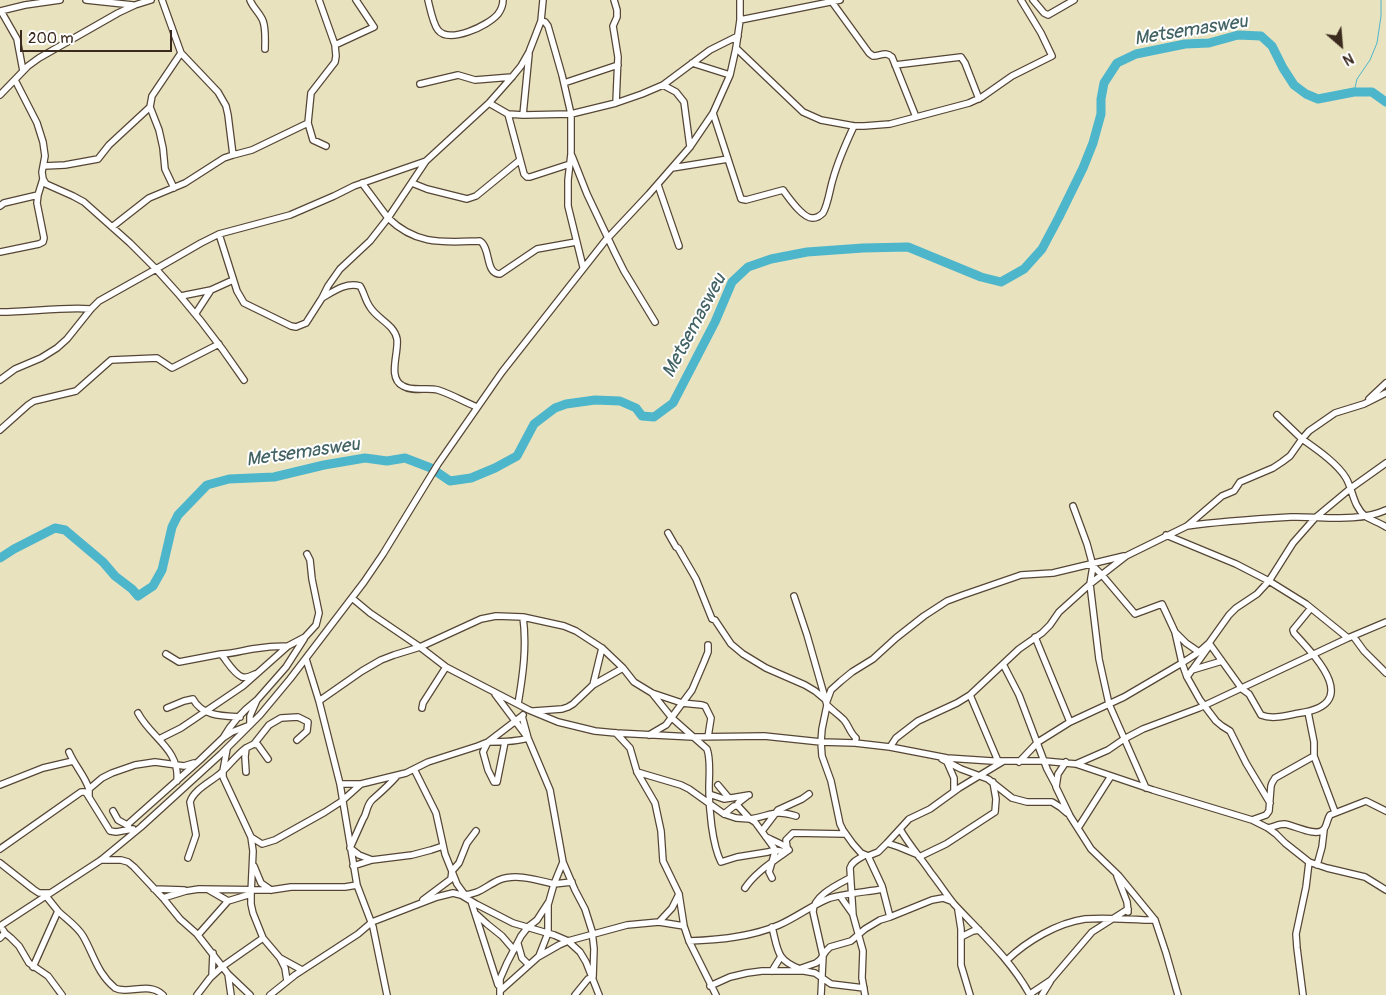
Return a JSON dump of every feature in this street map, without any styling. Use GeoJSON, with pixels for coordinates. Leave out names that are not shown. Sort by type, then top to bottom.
{"type":"FeatureCollection","features":[{"type":"Feature","properties":{"kind":"street"},"geometry":{"type":"LineString","coordinates":[[23,71],[17,40],[0,11],[60,0]]}},
{"type":"Feature","properties":{"kind":"street"},"geometry":{"type":"LineString","coordinates":[[86,0],[135,5]]}},
{"type":"Feature","properties":{"kind":"street"},"geometry":{"type":"LineString","coordinates":[[0,95],[23,71],[39,58],[118,13],[151,0]]}},
{"type":"Feature","properties":{"kind":"street"},"geometry":{"type":"LineString","coordinates":[[162,0],[181,53],[222,97],[228,115],[233,155]]}},
{"type":"Feature","properties":{"kind":"street"},"geometry":{"type":"LineString","coordinates":[[250,0],[263,20],[265,49]]}},
{"type":"Feature","properties":{"kind":"street"},"geometry":{"type":"LineString","coordinates":[[319,0],[335,45],[336,56],[331,68],[311,93],[308,123],[313,140],[326,146]]}},
{"type":"Feature","properties":{"kind":"street"},"geometry":{"type":"LineString","coordinates":[[335,45],[374,27],[356,0]]}},
{"type":"Feature","properties":{"kind":"street"},"geometry":{"type":"LineString","coordinates":[[428,0],[436,28],[443,35],[450,35],[475,29],[493,19],[499,13],[503,0]]}},
{"type":"Feature","properties":{"kind":"street"},"geometry":{"type":"LineString","coordinates":[[523,115],[530,52],[541,21],[543,0]]}},
{"type":"Feature","properties":{"kind":"street"},"geometry":{"type":"LineString","coordinates":[[614,0],[617,10],[613,26],[618,65],[616,103]]}},
{"type":"Feature","properties":{"kind":"street"},"geometry":{"type":"LineString","coordinates":[[62,995],[48,976],[26,960],[18,946],[1,926],[101,860],[141,827],[227,749],[260,715],[306,659],[383,554],[438,464],[502,372],[583,267],[672,168],[713,113],[730,75],[738,36],[740,0]]}},
{"type":"Feature","properties":{"kind":"street"},"geometry":{"type":"LineString","coordinates":[[740,20],[840,0]]}},
{"type":"Feature","properties":{"kind":"street"},"geometry":{"type":"LineString","coordinates":[[736,48],[803,112],[821,120],[854,126],[890,124],[950,109],[979,98],[1012,76],[1052,56],[1041,33],[1021,0]]}},
{"type":"Feature","properties":{"kind":"street"},"geometry":{"type":"LineString","coordinates":[[1033,0],[1048,15],[1074,0]]}},
{"type":"Feature","properties":{"kind":"street"},"geometry":{"type":"LineString","coordinates":[[832,2],[869,53],[873,56],[884,53],[892,57],[916,117]]}},
{"type":"Feature","properties":{"kind":"street"},"geometry":{"type":"LineString","coordinates":[[541,21],[545,22],[548,26],[571,114],[568,206],[583,267]]}},
{"type":"Feature","properties":{"kind":"street"},"geometry":{"type":"LineString","coordinates":[[489,103],[508,114],[523,115],[571,114],[616,103],[663,85],[710,50],[738,36]]}},
{"type":"Feature","properties":{"kind":"street"},"geometry":{"type":"LineString","coordinates":[[219,234],[233,280],[244,303],[291,326],[296,327],[306,323],[340,269],[370,241],[426,162],[489,103],[512,77],[530,52]]}},
{"type":"Feature","properties":{"kind":"street"},"geometry":{"type":"LineString","coordinates":[[174,188],[165,169],[159,130],[150,107],[152,96],[181,53]]}},
{"type":"Feature","properties":{"kind":"street"},"geometry":{"type":"LineString","coordinates":[[895,65],[961,57],[979,98]]}},
{"type":"Feature","properties":{"kind":"street"},"geometry":{"type":"LineString","coordinates":[[692,63],[730,75]]}},
{"type":"Feature","properties":{"kind":"street"},"geometry":{"type":"LineString","coordinates":[[564,83],[618,65]]}},
{"type":"Feature","properties":{"kind":"street"},"geometry":{"type":"LineString","coordinates":[[420,84],[458,75],[475,80],[512,77]]}},
{"type":"Feature","properties":{"kind":"street"},"geometry":{"type":"LineString","coordinates":[[0,252],[39,244],[43,242],[44,238],[37,203],[45,156],[43,142],[38,123],[15,80]]}},
{"type":"Feature","properties":{"kind":"street"},"geometry":{"type":"LineString","coordinates":[[663,85],[676,92],[684,102],[690,146]]}},
{"type":"Feature","properties":{"kind":"street"},"geometry":{"type":"LineString","coordinates":[[44,166],[66,165],[98,159],[109,145],[150,107]]}},
{"type":"Feature","properties":{"kind":"street"},"geometry":{"type":"LineString","coordinates":[[713,113],[741,199],[783,190],[808,218],[814,218],[824,212],[842,150],[854,126]]}},
{"type":"Feature","properties":{"kind":"street"},"geometry":{"type":"LineString","coordinates":[[508,114],[524,174],[527,177],[570,164]]}},
{"type":"Feature","properties":{"kind":"street"},"geometry":{"type":"LineString","coordinates":[[112,227],[149,198],[174,188],[224,158],[252,150],[308,123]]}},
{"type":"Feature","properties":{"kind":"street"},"geometry":{"type":"LineString","coordinates":[[571,154],[587,194],[624,271],[655,322]]}},
{"type":"Feature","properties":{"kind":"street"},"geometry":{"type":"LineString","coordinates":[[412,183],[427,189],[467,199],[476,196],[520,160]]}},
{"type":"Feature","properties":{"kind":"street"},"geometry":{"type":"LineString","coordinates":[[672,168],[728,160]]}},
{"type":"Feature","properties":{"kind":"street"},"geometry":{"type":"LineString","coordinates":[[0,380],[14,369],[41,358],[56,348],[67,339],[99,301],[201,243],[219,234],[290,215],[362,182],[426,162]]}},
{"type":"Feature","properties":{"kind":"street"},"geometry":{"type":"LineString","coordinates":[[42,179],[46,184],[84,202],[156,269],[196,313],[244,380]]}},
{"type":"Feature","properties":{"kind":"street"},"geometry":{"type":"LineString","coordinates":[[362,182],[388,218],[402,230],[427,240],[483,242],[491,268],[496,274],[500,274],[536,249],[576,242]]}},
{"type":"Feature","properties":{"kind":"street"},"geometry":{"type":"LineString","coordinates":[[658,184],[679,246]]}},
{"type":"Feature","properties":{"kind":"street"},"geometry":{"type":"LineString","coordinates":[[0,206],[4,203],[38,195]]}},
{"type":"Feature","properties":{"kind":"street"},"geometry":{"type":"LineString","coordinates":[[181,296],[212,290],[233,280]]}},
{"type":"Feature","properties":{"kind":"street"},"geometry":{"type":"LineString","coordinates":[[322,298],[348,285],[356,284],[360,286],[371,309],[392,328],[396,337],[398,347],[394,373],[396,379],[403,386],[439,390],[477,407]]}},
{"type":"Feature","properties":{"kind":"street"},"geometry":{"type":"LineString","coordinates":[[196,313],[212,290]]}},
{"type":"Feature","properties":{"kind":"street"},"geometry":{"type":"LineString","coordinates":[[0,312],[70,308],[91,309]]}},
{"type":"Feature","properties":{"kind":"street"},"geometry":{"type":"LineString","coordinates":[[0,430],[34,401],[76,391],[111,360],[157,358],[169,368],[172,368],[219,344]]}},
{"type":"Feature","properties":{"kind":"street"},"geometry":{"type":"LineString","coordinates":[[1364,404],[1386,383]]}},
{"type":"Feature","properties":{"kind":"street"},"geometry":{"type":"LineString","coordinates":[[1187,526],[1222,496],[1234,491],[1240,482],[1273,468],[1290,456],[1302,439],[1334,413],[1364,404],[1386,393]]}},
{"type":"Feature","properties":{"kind":"street"},"geometry":{"type":"LineString","coordinates":[[1277,415],[1341,472],[1351,488],[1356,503],[1366,516],[1386,527]]}},
{"type":"Feature","properties":{"kind":"street"},"geometry":{"type":"LineString","coordinates":[[1188,677],[1229,615],[1257,594],[1269,581],[1294,544],[1315,518],[1351,488],[1386,463]]}},
{"type":"Feature","properties":{"kind":"street"},"geometry":{"type":"LineString","coordinates":[[1073,506],[1087,544],[1092,565],[1090,584],[1099,659],[1109,704],[1146,788]]}},
{"type":"Feature","properties":{"kind":"street"},"geometry":{"type":"LineString","coordinates":[[890,747],[896,738],[918,721],[970,695],[1019,649],[1050,625],[1059,612],[1102,574],[1126,556],[1166,535],[1187,526],[1230,520],[1366,516],[1386,510]]}},
{"type":"Feature","properties":{"kind":"street"},"geometry":{"type":"LineString","coordinates":[[668,533],[696,580],[712,619],[715,620],[731,644],[755,662],[815,691],[848,725],[850,732],[856,738],[855,743]]}},
{"type":"Feature","properties":{"kind":"street"},"geometry":{"type":"LineString","coordinates":[[1166,535],[1236,564],[1296,597],[1351,637],[1386,672]]}},
{"type":"Feature","properties":{"kind":"street"},"geometry":{"type":"LineString","coordinates":[[223,738],[228,729],[286,667],[305,637],[316,625],[319,613],[310,560],[307,554]]}},
{"type":"Feature","properties":{"kind":"street"},"geometry":{"type":"LineString","coordinates":[[890,917],[883,889],[866,855],[852,844],[840,824],[833,789],[822,756],[822,729],[831,690],[852,672],[880,654],[896,638],[929,612],[947,601],[1021,575],[1053,573],[1126,556]]}},
{"type":"Feature","properties":{"kind":"street"},"geometry":{"type":"LineString","coordinates":[[1092,565],[1102,574],[1135,614],[1162,604],[1175,632],[1182,663],[1200,700],[1216,721],[1230,731],[1246,763],[1270,803]]}},
{"type":"Feature","properties":{"kind":"street"},"geometry":{"type":"LineString","coordinates":[[794,596],[827,703]]}},
{"type":"Feature","properties":{"kind":"street"},"geometry":{"type":"LineString","coordinates":[[352,598],[446,667],[530,711],[579,728],[616,733],[693,737],[764,736],[890,747],[939,757],[1019,762],[1044,760],[1076,764],[1146,788],[1252,820],[1268,828],[1308,862],[1365,877],[1386,890]]}},
{"type":"Feature","properties":{"kind":"street"},"geometry":{"type":"LineString","coordinates":[[1209,644],[1242,689],[1249,694],[1259,712],[1264,716],[1283,716],[1308,712],[1327,702],[1332,690],[1326,672],[1293,630],[1311,608]]}},
{"type":"Feature","properties":{"kind":"street"},"geometry":{"type":"LineString","coordinates":[[319,701],[381,660],[420,647],[481,619],[496,616],[522,617],[570,628],[588,638],[602,648],[623,668],[634,682],[652,693],[682,702],[705,706],[711,718],[708,737]]}},
{"type":"Feature","properties":{"kind":"street"},"geometry":{"type":"LineString","coordinates":[[518,704],[523,674],[525,636],[522,617]]}},
{"type":"Feature","properties":{"kind":"street"},"geometry":{"type":"LineString","coordinates":[[1076,764],[1108,750],[1143,729],[1193,711],[1386,622]]}},
{"type":"Feature","properties":{"kind":"street"},"geometry":{"type":"LineString","coordinates":[[1175,632],[1198,652]]}},
{"type":"Feature","properties":{"kind":"street"},"geometry":{"type":"LineString","coordinates":[[159,739],[181,728],[243,686],[288,646],[305,637]]}},
{"type":"Feature","properties":{"kind":"street"},"geometry":{"type":"LineString","coordinates":[[1035,637],[1070,722]]}},
{"type":"Feature","properties":{"kind":"street"},"geometry":{"type":"LineString","coordinates":[[1019,762],[1038,742],[1070,722],[1109,704],[1182,663],[1209,644]]}},
{"type":"Feature","properties":{"kind":"street"},"geometry":{"type":"LineString","coordinates":[[649,735],[672,718],[692,690],[708,652],[708,645]]}},
{"type":"Feature","properties":{"kind":"street"},"geometry":{"type":"LineString","coordinates":[[166,654],[178,662],[220,654],[233,654],[251,649],[288,646]]}},
{"type":"Feature","properties":{"kind":"street"},"geometry":{"type":"LineString","coordinates":[[593,685],[602,648]]}},
{"type":"Feature","properties":{"kind":"street"},"geometry":{"type":"LineString","coordinates":[[220,654],[236,673],[243,677],[257,674]]}},
{"type":"Feature","properties":{"kind":"street"},"geometry":{"type":"LineString","coordinates":[[306,659],[319,701],[340,784],[357,885],[372,922],[388,993]]}},
{"type":"Feature","properties":{"kind":"street"},"geometry":{"type":"LineString","coordinates":[[1192,670],[1222,660]]}},
{"type":"Feature","properties":{"kind":"street"},"geometry":{"type":"LineString","coordinates":[[1003,664],[1019,695],[1051,779],[1070,816],[1091,849],[1134,893],[1155,920],[1178,995]]}},
{"type":"Feature","properties":{"kind":"street"},"geometry":{"type":"LineString","coordinates":[[422,708],[426,698],[446,667]]}},
{"type":"Feature","properties":{"kind":"street"},"geometry":{"type":"LineString","coordinates":[[340,784],[361,784],[397,775],[428,762],[488,742],[530,711],[568,707],[593,685],[623,668]]}},
{"type":"Feature","properties":{"kind":"street"},"geometry":{"type":"LineString","coordinates":[[494,692],[528,738]]}},
{"type":"Feature","properties":{"kind":"street"},"geometry":{"type":"LineString","coordinates":[[652,693],[672,718],[705,746],[708,752],[709,804],[715,842],[721,862],[743,856],[786,849]]}},
{"type":"Feature","properties":{"kind":"street"},"geometry":{"type":"LineString","coordinates":[[970,695],[1000,761]]}},
{"type":"Feature","properties":{"kind":"street"},"geometry":{"type":"LineString","coordinates":[[167,708],[193,699],[205,712],[221,716],[240,717]]}},
{"type":"Feature","properties":{"kind":"street"},"geometry":{"type":"LineString","coordinates":[[250,725],[250,716],[257,700]]}},
{"type":"Feature","properties":{"kind":"street"},"geometry":{"type":"LineString","coordinates":[[1193,711],[1200,700]]}},
{"type":"Feature","properties":{"kind":"street"},"geometry":{"type":"LineString","coordinates":[[1308,712],[1314,742],[1314,756],[1335,812]]}},
{"type":"Feature","properties":{"kind":"street"},"geometry":{"type":"LineString","coordinates":[[138,713],[146,725],[169,749],[176,764],[178,772],[177,781]]}},
{"type":"Feature","properties":{"kind":"street"},"geometry":{"type":"LineString","coordinates":[[522,716],[528,738],[550,790],[563,862],[586,909],[593,934],[593,977]]}},
{"type":"Feature","properties":{"kind":"street"},"geometry":{"type":"LineString","coordinates":[[188,858],[196,835],[190,802],[191,798],[223,771],[237,755],[254,744],[269,725],[281,718],[298,717],[308,722],[307,731],[296,740]]}},
{"type":"Feature","properties":{"kind":"street"},"geometry":{"type":"LineString","coordinates":[[129,827],[223,738],[232,732],[250,725]]}},
{"type":"Feature","properties":{"kind":"street"},"geometry":{"type":"LineString","coordinates":[[616,733],[630,748],[637,772],[652,795],[661,831],[663,861],[679,894],[684,926],[689,941],[716,995]]}},
{"type":"Feature","properties":{"kind":"street"},"geometry":{"type":"LineString","coordinates":[[488,742],[505,742],[528,738]]}},
{"type":"Feature","properties":{"kind":"street"},"geometry":{"type":"LineString","coordinates":[[488,742],[483,752],[488,770],[494,782],[497,782],[505,742]]}},
{"type":"Feature","properties":{"kind":"street"},"geometry":{"type":"LineString","coordinates":[[254,744],[258,745],[268,759]]}},
{"type":"Feature","properties":{"kind":"street"},"geometry":{"type":"LineString","coordinates":[[246,748],[244,757],[246,772]]}},
{"type":"Feature","properties":{"kind":"street"},"geometry":{"type":"LineString","coordinates":[[227,749],[223,771],[225,782],[251,836],[253,851],[251,904],[253,913],[263,938],[280,958],[285,968],[287,981]]}},
{"type":"Feature","properties":{"kind":"street"},"geometry":{"type":"LineString","coordinates":[[69,752],[76,767],[86,780],[89,797]]}},
{"type":"Feature","properties":{"kind":"street"},"geometry":{"type":"LineString","coordinates":[[1252,820],[1268,814],[1272,782],[1275,778],[1314,756]]}},
{"type":"Feature","properties":{"kind":"street"},"geometry":{"type":"LineString","coordinates":[[939,757],[961,769],[993,782],[1012,798],[1027,802],[1052,802],[1070,816]]}},
{"type":"Feature","properties":{"kind":"street"},"geometry":{"type":"LineString","coordinates":[[0,785],[43,768],[73,761]]}},
{"type":"Feature","properties":{"kind":"street"},"geometry":{"type":"LineString","coordinates":[[865,995],[862,978],[863,951],[854,915],[850,878],[851,864],[866,855],[878,852],[909,819],[934,806],[1000,761]]}},
{"type":"Feature","properties":{"kind":"street"},"geometry":{"type":"LineString","coordinates":[[89,789],[102,778],[134,765],[155,762],[184,766],[199,762]]}},
{"type":"Feature","properties":{"kind":"street"},"geometry":{"type":"LineString","coordinates":[[947,762],[954,778],[962,786]]}},
{"type":"Feature","properties":{"kind":"street"},"geometry":{"type":"LineString","coordinates":[[1056,787],[1058,774],[1066,762]]}},
{"type":"Feature","properties":{"kind":"street"},"geometry":{"type":"LineString","coordinates":[[414,769],[436,813],[443,846],[463,895],[513,923],[568,941],[580,952],[593,977],[599,995]]}},
{"type":"Feature","properties":{"kind":"street"},"geometry":{"type":"LineString","coordinates":[[637,772],[688,788],[724,814],[736,818],[750,819],[777,812],[796,816]]}},
{"type":"Feature","properties":{"kind":"street"},"geometry":{"type":"LineString","coordinates":[[350,848],[372,800],[397,775]]}},
{"type":"Feature","properties":{"kind":"street"},"geometry":{"type":"LineString","coordinates":[[1078,828],[1111,776]]}},
{"type":"Feature","properties":{"kind":"street"},"geometry":{"type":"LineString","coordinates":[[954,778],[954,791]]}},
{"type":"Feature","properties":{"kind":"street"},"geometry":{"type":"LineString","coordinates":[[887,843],[918,856],[946,844],[996,812],[993,782]]}},
{"type":"Feature","properties":{"kind":"street"},"geometry":{"type":"LineString","coordinates":[[251,836],[262,844],[276,840],[342,801],[361,784]]}},
{"type":"Feature","properties":{"kind":"street"},"geometry":{"type":"LineString","coordinates":[[718,785],[730,798]]}},
{"type":"Feature","properties":{"kind":"street"},"geometry":{"type":"LineString","coordinates":[[0,849],[81,792],[84,792],[89,797],[110,831],[116,832],[129,827],[141,827]]}},
{"type":"Feature","properties":{"kind":"street"},"geometry":{"type":"LineString","coordinates":[[709,794],[724,799],[749,795],[738,803],[738,806]]}},
{"type":"Feature","properties":{"kind":"street"},"geometry":{"type":"LineString","coordinates":[[762,831],[778,810],[809,794]]}},
{"type":"Feature","properties":{"kind":"street"},"geometry":{"type":"LineString","coordinates":[[1317,865],[1328,817],[1335,812],[1366,801],[1386,811]]}},
{"type":"Feature","properties":{"kind":"street"},"geometry":{"type":"LineString","coordinates":[[724,814],[734,806],[738,806]]}},
{"type":"Feature","properties":{"kind":"street"},"geometry":{"type":"LineString","coordinates":[[738,806],[755,822],[773,846],[775,852],[769,872],[772,878]]}},
{"type":"Feature","properties":{"kind":"street"},"geometry":{"type":"LineString","coordinates":[[113,811],[118,820],[129,827]]}},
{"type":"Feature","properties":{"kind":"street"},"geometry":{"type":"LineString","coordinates":[[1268,828],[1282,824],[1310,832],[1324,830]]}},
{"type":"Feature","properties":{"kind":"street"},"geometry":{"type":"LineString","coordinates":[[900,829],[953,902],[1017,972],[1030,995],[1051,980]]}},
{"type":"Feature","properties":{"kind":"street"},"geometry":{"type":"LineString","coordinates":[[419,904],[451,879],[452,871],[459,863],[467,843],[476,831]]}},
{"type":"Feature","properties":{"kind":"street"},"geometry":{"type":"LineString","coordinates":[[745,888],[762,868],[786,849],[786,840],[793,833],[845,834]]}},
{"type":"Feature","properties":{"kind":"street"},"geometry":{"type":"LineString","coordinates":[[766,837],[786,849]]}},
{"type":"Feature","properties":{"kind":"street"},"geometry":{"type":"LineString","coordinates":[[353,866],[372,860],[412,855],[443,846]]}},
{"type":"Feature","properties":{"kind":"street"},"geometry":{"type":"LineString","coordinates":[[350,848],[359,855],[372,860]]}},
{"type":"Feature","properties":{"kind":"street"},"geometry":{"type":"LineString","coordinates":[[101,860],[128,862],[198,936],[228,974],[248,994]]}},
{"type":"Feature","properties":{"kind":"street"},"geometry":{"type":"LineString","coordinates":[[499,993],[500,978],[506,963],[528,927],[537,920],[548,903],[563,862]]}},
{"type":"Feature","properties":{"kind":"street"},"geometry":{"type":"LineString","coordinates":[[1303,995],[1296,934],[1306,887],[1308,862]]}},
{"type":"Feature","properties":{"kind":"street"},"geometry":{"type":"LineString","coordinates":[[0,863],[39,893],[48,895],[58,911],[81,933],[97,966],[116,989],[123,992],[153,989],[161,992],[163,995]]}},
{"type":"Feature","properties":{"kind":"street"},"geometry":{"type":"LineString","coordinates":[[253,863],[260,882],[270,890]]}},
{"type":"Feature","properties":{"kind":"street"},"geometry":{"type":"LineString","coordinates":[[1115,872],[1127,902],[1128,919]]}},
{"type":"Feature","properties":{"kind":"street"},"geometry":{"type":"LineString","coordinates":[[270,995],[302,970],[350,940],[372,922],[419,904],[446,894],[471,895],[507,877],[524,878],[554,884],[572,882]]}},
{"type":"Feature","properties":{"kind":"street"},"geometry":{"type":"LineString","coordinates":[[822,995],[823,956],[813,906],[818,899],[850,878]]}},
{"type":"Feature","properties":{"kind":"street"},"geometry":{"type":"LineString","coordinates":[[154,889],[186,891],[207,889],[251,892],[357,885]]}},
{"type":"Feature","properties":{"kind":"street"},"geometry":{"type":"LineString","coordinates":[[207,889],[228,902]]}},
{"type":"Feature","properties":{"kind":"street"},"geometry":{"type":"LineString","coordinates":[[689,941],[747,936],[799,915],[813,906],[832,898],[883,889]]}},
{"type":"Feature","properties":{"kind":"street"},"geometry":{"type":"LineString","coordinates":[[162,898],[186,891]]}},
{"type":"Feature","properties":{"kind":"street"},"geometry":{"type":"LineString","coordinates":[[198,936],[228,902],[251,892]]}},
{"type":"Feature","properties":{"kind":"street"},"geometry":{"type":"LineString","coordinates":[[659,922],[672,908],[679,894]]}},
{"type":"Feature","properties":{"kind":"street"},"geometry":{"type":"LineString","coordinates":[[840,896],[854,915]]}},
{"type":"Feature","properties":{"kind":"street"},"geometry":{"type":"LineString","coordinates":[[710,986],[739,974],[802,970],[816,963],[830,947],[851,941],[874,923],[940,898],[953,902]]}},
{"type":"Feature","properties":{"kind":"street"},"geometry":{"type":"LineString","coordinates":[[471,901],[499,993]]}},
{"type":"Feature","properties":{"kind":"street"},"geometry":{"type":"LineString","coordinates":[[538,957],[548,933],[548,903]]}},
{"type":"Feature","properties":{"kind":"street"},"geometry":{"type":"LineString","coordinates":[[958,908],[961,965],[970,995]]}},
{"type":"Feature","properties":{"kind":"street"},"geometry":{"type":"LineString","coordinates":[[473,909],[514,950]]}},
{"type":"Feature","properties":{"kind":"street"},"geometry":{"type":"LineString","coordinates":[[1042,995],[1051,980],[1092,932],[1128,909]]}},
{"type":"Feature","properties":{"kind":"street"},"geometry":{"type":"LineString","coordinates":[[34,967],[58,911]]}},
{"type":"Feature","properties":{"kind":"street"},"geometry":{"type":"LineString","coordinates":[[1007,960],[1043,934],[1084,920],[1155,920]]}},
{"type":"Feature","properties":{"kind":"street"},"geometry":{"type":"LineString","coordinates":[[499,993],[538,957],[568,941],[619,926],[659,922],[684,926]]}},
{"type":"Feature","properties":{"kind":"street"},"geometry":{"type":"LineString","coordinates":[[772,927],[780,958],[786,963],[815,973],[831,984],[864,988]]}},
{"type":"Feature","properties":{"kind":"street"},"geometry":{"type":"LineString","coordinates":[[961,937],[978,930]]}},
{"type":"Feature","properties":{"kind":"street"},"geometry":{"type":"LineString","coordinates":[[0,938],[5,933]]}},
{"type":"Feature","properties":{"kind":"street"},"geometry":{"type":"LineString","coordinates":[[197,995],[212,976],[223,966],[263,938]]}},
{"type":"Feature","properties":{"kind":"street"},"geometry":{"type":"LineString","coordinates":[[518,944],[522,958],[529,965]]}},
{"type":"Feature","properties":{"kind":"street"},"geometry":{"type":"LineString","coordinates":[[212,976],[213,954]]}},
{"type":"Feature","properties":{"kind":"street"},"geometry":{"type":"LineString","coordinates":[[280,958],[302,970]]}},
{"type":"Feature","properties":{"kind":"street"},"geometry":{"type":"LineString","coordinates":[[772,971],[780,958]]}},
{"type":"Feature","properties":{"kind":"street"},"geometry":{"type":"LineString","coordinates":[[228,974],[231,995]]}},
{"type":"Feature","properties":{"kind":"street"},"geometry":{"type":"LineString","coordinates":[[575,995],[593,977]]}},
{"type":"Feature","properties":{"kind":"waterway"},"geometry":{"type":"LineString","coordinates":[[1354,92],[1357,79],[1370,60],[1377,43],[1381,0]]}},
{"type":"Feature","properties":{"kind":"waterway","name":"Metsemasweu"},"geometry":{"type":"LineString","coordinates":[[0,558],[55,528],[65,530],[103,562],[115,576],[138,596],[153,586],[162,570],[172,527],[178,515],[207,485],[229,479],[274,477],[324,465],[365,458],[387,461],[405,458],[431,468],[450,481],[471,478],[517,456],[534,424],[555,408],[566,404],[595,400],[620,401],[636,408],[642,416],[654,417],[673,403],[715,322],[732,282],[748,267],[771,259],[807,252],[908,247],[981,277],[1001,282],[1024,269],[1042,249],[1083,168],[1093,143],[1101,114],[1104,83],[1117,63],[1136,54],[1185,44],[1209,43],[1238,35],[1261,36],[1272,46],[1294,85],[1306,94],[1318,99],[1354,92],[1372,92],[1386,102]]}}]}
